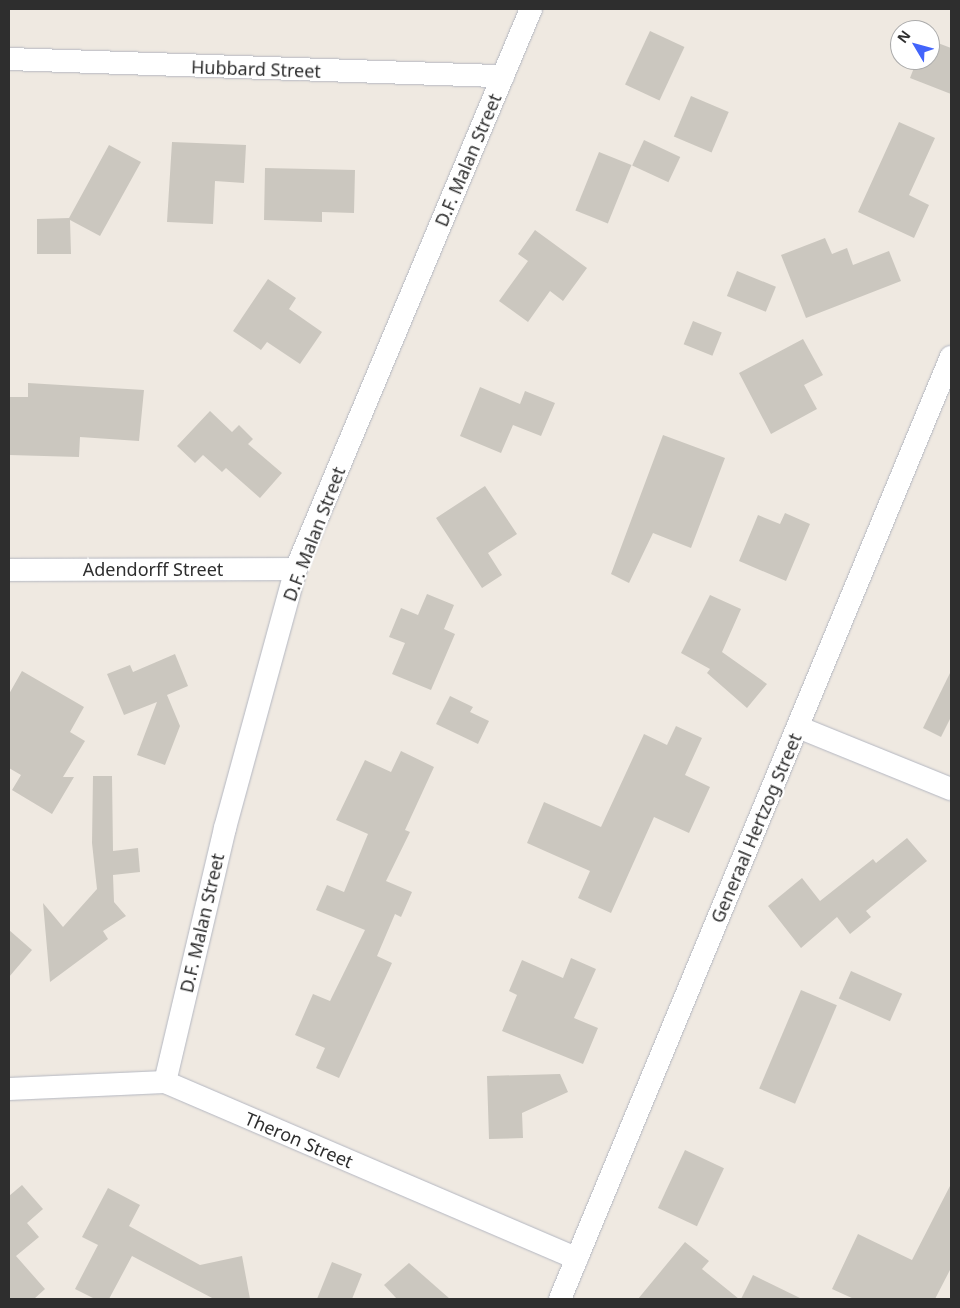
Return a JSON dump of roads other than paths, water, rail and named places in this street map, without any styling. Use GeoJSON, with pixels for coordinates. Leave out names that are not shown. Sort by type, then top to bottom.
{"type":"FeatureCollection","features":[{"type":"Feature","properties":{"kind":"street","name":"D.F. Malan Street"},"geometry":{"type":"LineString","coordinates":[[165,1082],[225,828],[296,569],[531,9]]}},
{"type":"Feature","properties":{"kind":"street","name":"Hubbard Street"},"geometry":{"type":"LineString","coordinates":[[9,59],[503,76]]}},
{"type":"Feature","properties":{"kind":"street","name":"Generaal Hertzog Street"},"geometry":{"type":"LineString","coordinates":[[560,1299],[951,357]]}},
{"type":"Feature","properties":{"kind":"street","name":"Adendorff Street"},"geometry":{"type":"LineString","coordinates":[[9,570],[296,569]]}},
{"type":"Feature","properties":{"kind":"street"},"geometry":{"type":"LineString","coordinates":[[798,727],[951,789]]}},
{"type":"Feature","properties":{"kind":"street","name":"Theron Street"},"geometry":{"type":"LineString","coordinates":[[9,1089],[165,1082],[577,1259]]}}]}
